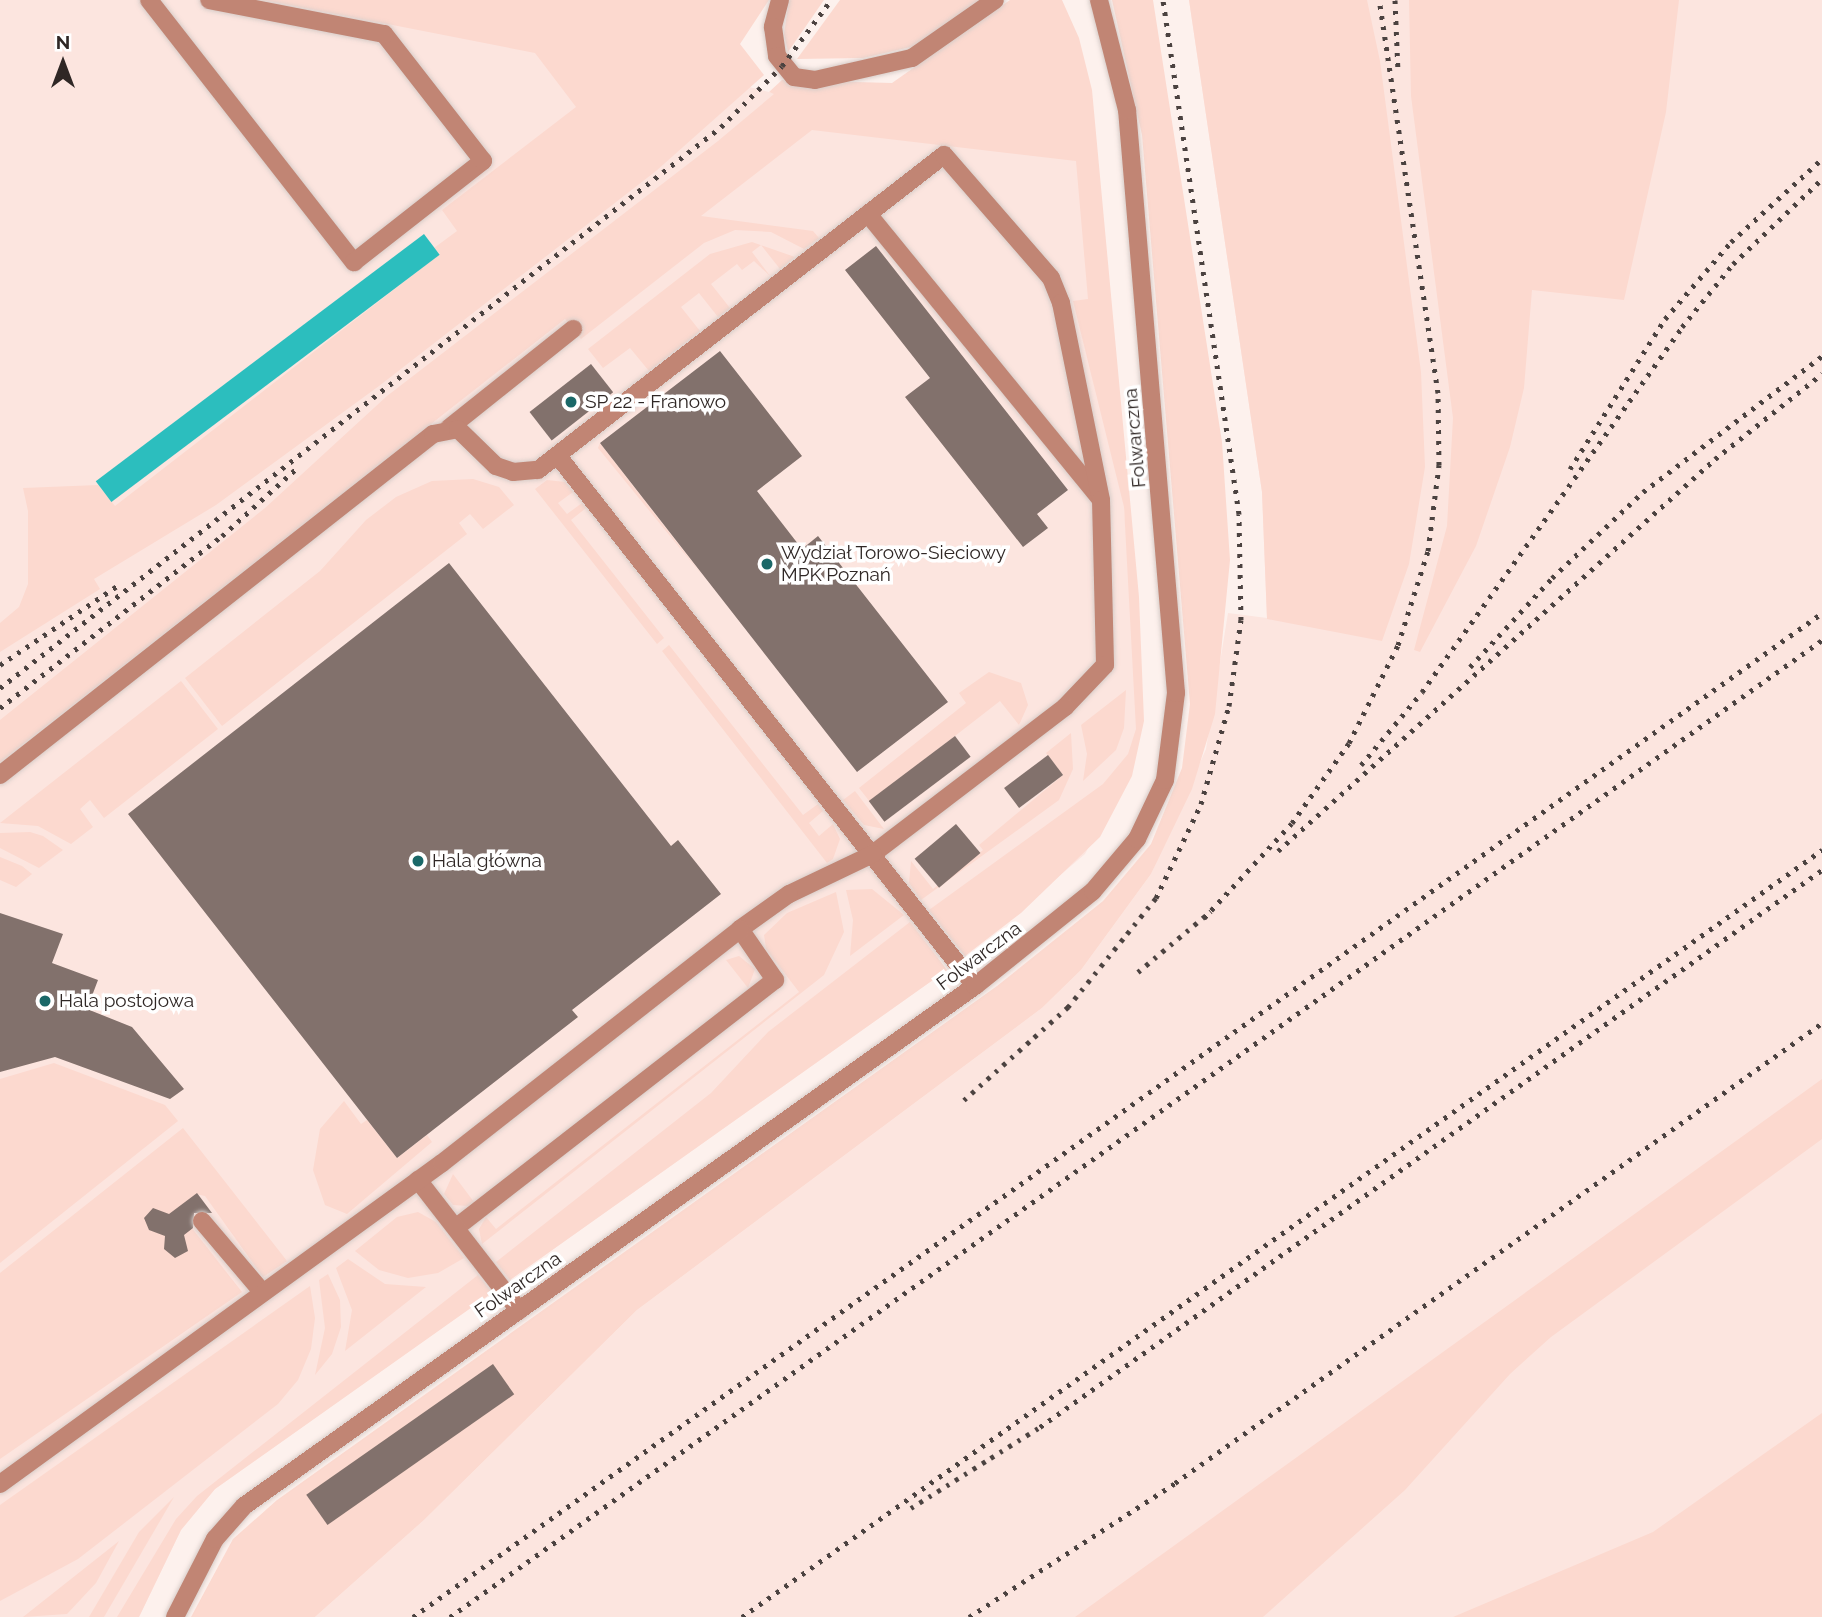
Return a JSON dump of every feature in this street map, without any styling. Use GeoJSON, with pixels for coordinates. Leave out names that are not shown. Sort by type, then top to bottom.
{"type":"FeatureCollection","features":[{"type":"Feature","properties":{"kind":"street"},"geometry":{"type":"LineString","coordinates":[[149,0],[354,262],[483,161],[384,34],[209,0]]}},
{"type":"Feature","properties":{"kind":"street"},"geometry":{"type":"LineString","coordinates":[[780,0],[773,27],[777,56],[794,77],[815,80],[912,58],[995,0]]}},
{"type":"Feature","properties":{"kind":"street","name":"Folwarczna"},"geometry":{"type":"LineString","coordinates":[[175,1617],[215,1539],[244,1506],[975,986],[1093,891],[1127,854],[1158,799],[1174,739],[1169,593],[1133,173],[1121,80],[1099,0]]}},
{"type":"Feature","properties":{"kind":"street"},"geometry":{"type":"LineString","coordinates":[[0,1483],[418,1180],[740,929],[789,894],[873,854],[1065,707],[1105,665],[1101,500],[1051,278],[944,155],[538,470],[513,472],[496,466],[467,434],[449,428]]}},
{"type":"Feature","properties":{"kind":"street"},"geometry":{"type":"LineString","coordinates":[[868,214],[1101,500]]}},
{"type":"Feature","properties":{"kind":"street"},"geometry":{"type":"LineString","coordinates":[[0,775],[433,434],[449,428],[573,329]]}},
{"type":"Feature","properties":{"kind":"street"},"geometry":{"type":"LineString","coordinates":[[558,456],[975,986]]}},
{"type":"Feature","properties":{"kind":"street"},"geometry":{"type":"LineString","coordinates":[[456,1227],[775,980],[740,929]]}},
{"type":"Feature","properties":{"kind":"street"},"geometry":{"type":"LineString","coordinates":[[418,1180],[519,1310]]}},
{"type":"Feature","properties":{"kind":"street"},"geometry":{"type":"LineString","coordinates":[[202,1221],[263,1293]]}},
{"type":"Feature","properties":{"kind":"shaded area"},"geometry":{"type":"Polygon","coordinates":[[[0,0],[483,0],[710,77],[827,107],[1095,141],[1141,721],[1135,759],[1085,854],[965,956],[956,945],[938,958],[947,970],[215,1489],[181,1530],[139,1617],[0,1617],[0,0]]]}},
{"type":"Feature","properties":{"kind":"shaded area"},"geometry":{"type":"Polygon","coordinates":[[[265,0],[769,0],[740,44],[764,75],[656,171],[379,386],[216,505],[94,579],[100,589],[0,652],[0,623],[19,607],[28,584],[28,511],[23,488],[98,485],[115,506],[440,254],[434,248],[457,231],[442,210],[576,107],[535,53],[265,0]]]}},
{"type":"Feature","properties":{"kind":"shaded area"},"geometry":{"type":"Polygon","coordinates":[[[789,0],[824,0],[788,52],[784,34],[789,0]]]}},
{"type":"Feature","properties":{"kind":"shaded area"},"geometry":{"type":"Polygon","coordinates":[[[840,0],[979,0],[915,46],[863,58],[797,59],[840,0]]]}},
{"type":"Feature","properties":{"kind":"shaded area"},"geometry":{"type":"Polygon","coordinates":[[[1010,0],[1062,0],[1079,38],[1092,90],[1139,597],[1144,721],[1132,776],[1100,837],[1021,913],[965,956],[929,910],[1103,784],[1128,754],[1136,729],[1124,507],[1073,301],[1088,299],[1076,161],[812,130],[701,216],[813,231],[819,238],[804,249],[771,232],[735,230],[704,243],[581,339],[565,319],[0,762],[0,720],[265,508],[387,396],[718,141],[774,94],[769,92],[782,80],[892,83],[1010,0]]]}},
{"type":"Feature","properties":{"kind":"shaded area"},"geometry":{"type":"Polygon","coordinates":[[[1112,0],[1153,0],[1222,442],[1230,560],[1215,714],[1192,789],[1151,874],[1081,970],[1042,1008],[637,1310],[424,1520],[315,1617],[191,1617],[233,1539],[277,1500],[997,986],[1103,901],[1151,844],[1182,768],[1190,704],[1142,135],[1112,0]]]}},
{"type":"Feature","properties":{"kind":"shaded area"},"geometry":{"type":"Polygon","coordinates":[[[1189,0],[1822,0],[1822,1617],[315,1617],[424,1520],[637,1310],[1042,1008],[1081,970],[1151,874],[1206,749],[1228,613],[1267,618],[1262,492],[1189,0]]]}},
{"type":"Feature","properties":{"kind":"shaded area"},"geometry":{"type":"Polygon","coordinates":[[[1189,0],[1367,0],[1380,61],[1421,372],[1425,467],[1409,564],[1382,641],[1267,619],[1262,492],[1189,0]]]}},
{"type":"Feature","properties":{"kind":"shaded area"},"geometry":{"type":"Polygon","coordinates":[[[1409,0],[1679,0],[1666,112],[1624,300],[1532,290],[1524,388],[1510,447],[1476,546],[1420,652],[1414,650],[1447,526],[1453,418],[1411,96],[1409,0]]]}},
{"type":"Feature","properties":{"kind":"shaded area"},"geometry":{"type":"Polygon","coordinates":[[[752,242],[761,245],[752,252],[770,276],[754,261],[742,270],[737,264],[711,284],[730,308],[718,317],[699,293],[681,307],[700,331],[649,371],[630,348],[603,368],[588,349],[710,254],[752,242]]]}},
{"type":"Feature","properties":{"kind":"shaded area"},"geometry":{"type":"Polygon","coordinates":[[[761,245],[795,257],[780,269],[761,245]]]}},
{"type":"Feature","properties":{"kind":"shaded area"},"geometry":{"type":"Polygon","coordinates":[[[600,443],[706,580],[598,448],[600,443]]]}},
{"type":"Feature","properties":{"kind":"shaded area"},"geometry":{"type":"Polygon","coordinates":[[[473,479],[499,487],[514,505],[483,529],[470,514],[459,523],[467,534],[222,726],[185,678],[320,571],[366,520],[396,497],[432,481],[473,479]]]}},
{"type":"Feature","properties":{"kind":"shaded area"},"geometry":{"type":"Polygon","coordinates":[[[547,480],[565,482],[573,492],[558,503],[567,514],[582,503],[586,508],[571,520],[664,638],[657,644],[535,489],[547,480]]]}},
{"type":"Feature","properties":{"kind":"shaded area"},"geometry":{"type":"Polygon","coordinates":[[[669,645],[803,815],[818,804],[823,811],[809,823],[819,836],[833,824],[840,839],[833,859],[827,863],[662,651],[669,645]]]}},
{"type":"Feature","properties":{"kind":"shaded area"},"geometry":{"type":"Polygon","coordinates":[[[989,672],[1021,683],[1028,705],[1019,725],[1000,701],[870,802],[859,788],[966,703],[959,693],[989,672]]]}},
{"type":"Feature","properties":{"kind":"shaded area"},"geometry":{"type":"Polygon","coordinates":[[[181,681],[218,729],[104,818],[90,800],[80,809],[93,827],[71,844],[38,826],[0,823],[181,681]]]}},
{"type":"Feature","properties":{"kind":"shaded area"},"geometry":{"type":"Polygon","coordinates":[[[1126,690],[1124,728],[1116,750],[1083,781],[1087,754],[1081,725],[1126,690]]]}},
{"type":"Feature","properties":{"kind":"shaded area"},"geometry":{"type":"Polygon","coordinates":[[[1071,733],[1073,769],[1059,800],[921,900],[909,883],[911,861],[933,889],[983,850],[979,845],[1063,775],[1046,753],[1071,733]]]}},
{"type":"Feature","properties":{"kind":"shaded area"},"geometry":{"type":"Polygon","coordinates":[[[855,791],[884,829],[864,825],[843,800],[855,791]]]}},
{"type":"Feature","properties":{"kind":"shaded area"},"geometry":{"type":"Polygon","coordinates":[[[30,832],[43,836],[63,850],[39,868],[0,848],[0,833],[30,832]]]}},
{"type":"Feature","properties":{"kind":"shaded area"},"geometry":{"type":"Polygon","coordinates":[[[0,857],[22,866],[32,874],[16,887],[0,880],[0,857]]]}},
{"type":"Feature","properties":{"kind":"shaded area"},"geometry":{"type":"Polygon","coordinates":[[[872,889],[904,915],[850,956],[853,920],[846,890],[872,889]]]}},
{"type":"Feature","properties":{"kind":"shaded area"},"geometry":{"type":"Polygon","coordinates":[[[836,892],[844,932],[824,975],[482,1244],[479,1229],[486,1217],[496,1229],[799,992],[766,949],[764,935],[787,913],[836,892]]]}},
{"type":"Feature","properties":{"kind":"shaded area"},"geometry":{"type":"Polygon","coordinates":[[[910,922],[947,970],[510,1280],[496,1262],[711,1093],[768,1032],[910,922]]]}},
{"type":"Feature","properties":{"kind":"shaded area"},"geometry":{"type":"Polygon","coordinates":[[[739,956],[755,969],[748,988],[726,960],[739,956]]]}},
{"type":"Feature","properties":{"kind":"shaded area"},"geometry":{"type":"Polygon","coordinates":[[[54,1063],[165,1105],[178,1121],[0,1263],[0,1079],[54,1063]]]}},
{"type":"Feature","properties":{"kind":"shaded area"},"geometry":{"type":"Polygon","coordinates":[[[1822,1079],[1822,1139],[1551,1337],[1510,1374],[1405,1490],[1263,1617],[1075,1617],[1822,1079]]]}},
{"type":"Feature","properties":{"kind":"shaded area"},"geometry":{"type":"Polygon","coordinates":[[[344,1101],[361,1124],[367,1120],[397,1158],[427,1135],[432,1142],[347,1214],[325,1205],[313,1170],[320,1129],[344,1101]]]}},
{"type":"Feature","properties":{"kind":"shaded area"},"geometry":{"type":"Polygon","coordinates":[[[183,1128],[287,1261],[263,1277],[205,1196],[196,1194],[177,1209],[242,1292],[0,1459],[0,1273],[183,1128]]]}},
{"type":"Feature","properties":{"kind":"shaded area"},"geometry":{"type":"Polygon","coordinates":[[[453,1174],[474,1202],[468,1206],[453,1205],[444,1194],[453,1174]]]}},
{"type":"Feature","properties":{"kind":"shaded area"},"geometry":{"type":"Polygon","coordinates":[[[418,1212],[436,1222],[464,1258],[438,1273],[408,1278],[379,1270],[355,1251],[397,1217],[418,1212]]]}},
{"type":"Feature","properties":{"kind":"shaded area"},"geometry":{"type":"Polygon","coordinates":[[[348,1259],[385,1284],[426,1287],[345,1351],[352,1310],[336,1268],[348,1259]]]}},
{"type":"Feature","properties":{"kind":"shaded area"},"geometry":{"type":"Polygon","coordinates":[[[328,1274],[340,1300],[341,1327],[332,1354],[315,1375],[325,1328],[319,1280],[328,1274]]]}},
{"type":"Feature","properties":{"kind":"shaded area"},"geometry":{"type":"Polygon","coordinates":[[[478,1275],[492,1293],[215,1489],[181,1530],[139,1617],[117,1617],[176,1519],[197,1496],[478,1275]]]}},
{"type":"Feature","properties":{"kind":"shaded area"},"geometry":{"type":"Polygon","coordinates":[[[310,1286],[315,1318],[311,1349],[298,1380],[278,1404],[78,1559],[0,1601],[0,1505],[310,1286]]]}},
{"type":"Feature","properties":{"kind":"shaded area"},"geometry":{"type":"Polygon","coordinates":[[[1822,1413],[1822,1617],[1453,1617],[1653,1532],[1822,1413]]]}},
{"type":"Feature","properties":{"kind":"shaded area"},"geometry":{"type":"Polygon","coordinates":[[[174,1497],[104,1617],[89,1617],[139,1532],[174,1497]]]}},
{"type":"Feature","properties":{"kind":"shaded area"},"geometry":{"type":"Polygon","coordinates":[[[119,1541],[96,1583],[67,1614],[23,1617],[119,1541]]]}},
{"type":"Feature","properties":{"kind":"water"},"geometry":{"type":"Polygon","coordinates":[[[424,234],[440,255],[111,502],[96,481],[424,234]]]}},
{"type":"Feature","properties":{"kind":"building"},"geometry":{"type":"Polygon","coordinates":[[[876,246],[1068,490],[1037,514],[1048,528],[1023,547],[905,397],[930,378],[845,270],[876,246]]]}},
{"type":"Feature","properties":{"kind":"building","name":"Wydział Torowo-Sieciowy MPK Poznań"},"geometry":{"type":"Polygon","coordinates":[[[720,351],[802,456],[757,491],[802,549],[818,536],[948,702],[857,772],[600,443],[720,351]]]}},
{"type":"Feature","properties":{"kind":"building","name":"SP 22 - Franowo"},"geometry":{"type":"Polygon","coordinates":[[[591,364],[613,392],[552,440],[530,412],[591,364]]]}},
{"type":"Feature","properties":{"kind":"building","name":"Hala główna"},"geometry":{"type":"Polygon","coordinates":[[[449,563],[671,846],[678,840],[721,894],[572,1010],[578,1017],[397,1158],[128,814],[449,563]]]}},
{"type":"Feature","properties":{"kind":"building"},"geometry":{"type":"Polygon","coordinates":[[[955,736],[971,757],[884,822],[869,801],[955,736]]]}},
{"type":"Feature","properties":{"kind":"building"},"geometry":{"type":"Polygon","coordinates":[[[1048,755],[1063,775],[1019,808],[1004,788],[1048,755]]]}},
{"type":"Feature","properties":{"kind":"building"},"geometry":{"type":"Polygon","coordinates":[[[956,824],[980,853],[939,888],[915,859],[956,824]]]}},
{"type":"Feature","properties":{"kind":"building","name":"Hala postojowa"},"geometry":{"type":"Polygon","coordinates":[[[0,913],[63,934],[52,963],[98,980],[87,1009],[132,1027],[184,1089],[170,1099],[55,1057],[0,1072],[0,913]]]}},
{"type":"Feature","properties":{"kind":"building"},"geometry":{"type":"Polygon","coordinates":[[[197,1193],[212,1213],[194,1213],[193,1228],[184,1235],[188,1251],[175,1258],[164,1249],[165,1236],[149,1230],[144,1218],[153,1208],[169,1214],[197,1193]]]}},
{"type":"Feature","properties":{"kind":"building"},"geometry":{"type":"Polygon","coordinates":[[[493,1364],[514,1394],[327,1525],[306,1495],[493,1364]]]}},
{"type":"Feature","properties":{"kind":"railway"},"geometry":{"type":"LineString","coordinates":[[0,688],[721,127],[782,66],[831,0]]}},
{"type":"Feature","properties":{"kind":"railway"},"geometry":{"type":"LineString","coordinates":[[964,1100],[1068,1007],[1156,898],[1201,804],[1229,706],[1241,620],[1239,514],[1163,0]]}},
{"type":"Feature","properties":{"kind":"railway"},"geometry":{"type":"LineString","coordinates":[[1204,918],[1292,823],[1349,743],[1398,645],[1428,551],[1439,465],[1438,393],[1379,0]]}},
{"type":"Feature","properties":{"kind":"railway"},"geometry":{"type":"LineString","coordinates":[[1395,0],[1398,73]]}},
{"type":"Feature","properties":{"kind":"railway"},"geometry":{"type":"LineString","coordinates":[[1570,469],[1665,319],[1731,242],[1822,159]]}},
{"type":"Feature","properties":{"kind":"railway"},"geometry":{"type":"LineString","coordinates":[[1361,765],[1422,692],[1682,327],[1733,264],[1822,179]]}},
{"type":"Feature","properties":{"kind":"railway"},"geometry":{"type":"LineString","coordinates":[[1470,667],[1552,578],[1643,492],[1822,356]]}},
{"type":"Feature","properties":{"kind":"railway"},"geometry":{"type":"LineString","coordinates":[[1278,851],[1715,459],[1822,374]]}},
{"type":"Feature","properties":{"kind":"railway"},"geometry":{"type":"LineString","coordinates":[[0,708],[222,536],[298,467]]}},
{"type":"Feature","properties":{"kind":"railway"},"geometry":{"type":"LineString","coordinates":[[0,665],[120,584]]}},
{"type":"Feature","properties":{"kind":"railway"},"geometry":{"type":"LineString","coordinates":[[413,1617],[1822,613]]}},
{"type":"Feature","properties":{"kind":"railway"},"geometry":{"type":"LineString","coordinates":[[450,1617],[1822,640]]}},
{"type":"Feature","properties":{"kind":"railway"},"geometry":{"type":"LineString","coordinates":[[742,1617],[1822,850]]}},
{"type":"Feature","properties":{"kind":"railway"},"geometry":{"type":"LineString","coordinates":[[911,1508],[1040,1427],[1822,870]]}},
{"type":"Feature","properties":{"kind":"railway"},"geometry":{"type":"LineString","coordinates":[[1138,972],[1211,911]]}},
{"type":"Feature","properties":{"kind":"railway"},"geometry":{"type":"LineString","coordinates":[[969,1617],[1175,1483],[1822,1023]]}},
{"type":"Feature","properties":{"kind":"place","name":"SP 22 - Franowo"},"geometry":{"type":"Point","coordinates":[571,402]}},
{"type":"Feature","properties":{"kind":"place","name":"Wydział Torowo-Sieciowy MPK Poznań"},"geometry":{"type":"Point","coordinates":[767,564]}},
{"type":"Feature","properties":{"kind":"place","name":"Hala główna"},"geometry":{"type":"Point","coordinates":[418,861]}},
{"type":"Feature","properties":{"kind":"place","name":"Hala postojowa"},"geometry":{"type":"Point","coordinates":[45,1001]}}]}
